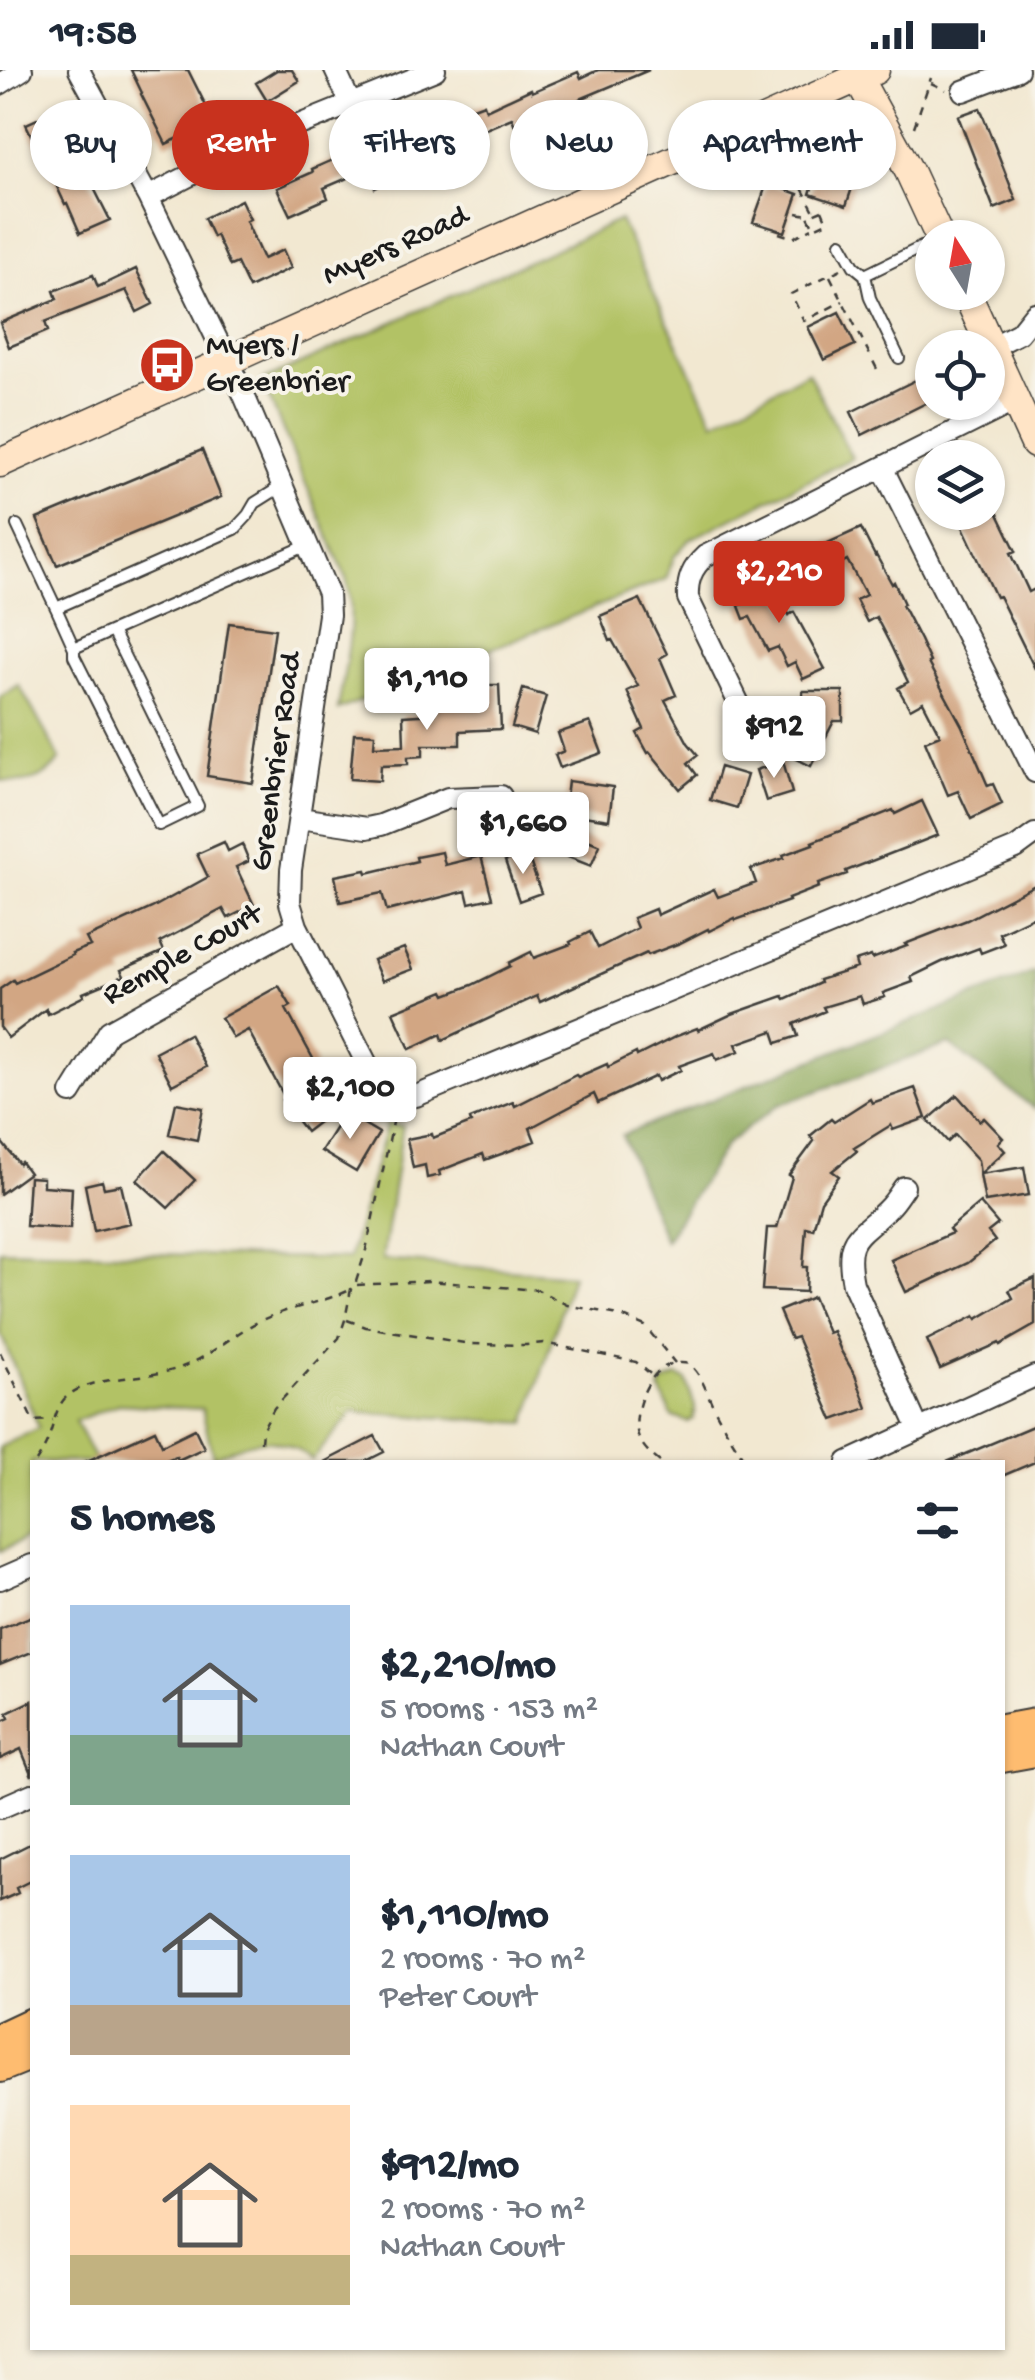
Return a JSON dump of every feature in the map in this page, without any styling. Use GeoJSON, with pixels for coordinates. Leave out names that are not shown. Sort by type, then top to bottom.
{"type":"FeatureCollection","features":[{"type":"Feature","properties":{"kind":"main road"},"geometry":{"type":"LineString","coordinates":[[866,74],[932,220]]}},
{"type":"Feature","properties":{"kind":"main road","name":"Myers Road"},"geometry":{"type":"LineString","coordinates":[[0,463],[866,74]]}},
{"type":"Feature","properties":{"kind":"main road"},"geometry":{"type":"LineString","coordinates":[[1005,378],[1035,444]]}},
{"type":"Feature","properties":{"kind":"main road"},"geometry":{"type":"LineString","coordinates":[[1005,1729],[1035,1724]]}},
{"type":"Feature","properties":{"kind":"main road"},"geometry":{"type":"LineString","coordinates":[[1005,1756],[1035,1751]]}},
{"type":"Feature","properties":{"kind":"main road"},"geometry":{"type":"LineString","coordinates":[[0,2038],[30,2024]]}},
{"type":"Feature","properties":{"kind":"main road"},"geometry":{"type":"LineString","coordinates":[[0,2068],[30,2055]]}},
{"type":"Feature","properties":{"kind":"street"},"geometry":{"type":"LineString","coordinates":[[0,84],[22,70]]}},
{"type":"Feature","properties":{"kind":"street","name":"Greenbrier Road"},"geometry":{"type":"LineString","coordinates":[[80,70],[148,197],[227,361],[328,593],[329,616],[289,887],[290,903],[374,1080],[390,1092]]}},
{"type":"Feature","properties":{"kind":"street"},"geometry":{"type":"LineString","coordinates":[[335,70],[349,100]]}},
{"type":"Feature","properties":{"kind":"street"},"geometry":{"type":"LineString","coordinates":[[355,100],[435,70]]}},
{"type":"Feature","properties":{"kind":"street"},"geometry":{"type":"LineString","coordinates":[[962,91],[1018,70]]}},
{"type":"Feature","properties":{"kind":"street"},"geometry":{"type":"LineString","coordinates":[[148,197],[247,146],[329,111]]}},
{"type":"Feature","properties":{"kind":"street"},"geometry":{"type":"LineString","coordinates":[[1005,340],[1019,333],[1035,313]]}},
{"type":"Feature","properties":{"kind":"street"},"geometry":{"type":"LineString","coordinates":[[743,712],[688,598],[696,564],[705,556],[1015,402]]}},
{"type":"Feature","properties":{"kind":"street"},"geometry":{"type":"LineString","coordinates":[[883,469],[1035,772]]}},
{"type":"Feature","properties":{"kind":"street"},"geometry":{"type":"LineString","coordinates":[[300,818],[367,828],[448,798],[501,796]]}},
{"type":"Feature","properties":{"kind":"street"},"geometry":{"type":"LineString","coordinates":[[390,1092],[406,1098],[416,1096],[1016,848],[1035,834]]}},
{"type":"Feature","properties":{"kind":"street","name":"Remple Court"},"geometry":{"type":"LineString","coordinates":[[70,1093],[110,1030],[298,926]]}},
{"type":"Feature","properties":{"kind":"street"},"geometry":{"type":"LineString","coordinates":[[904,1187],[888,1208],[856,1236],[850,1266],[853,1284],[919,1430]]}},
{"type":"Feature","properties":{"kind":"street"},"geometry":{"type":"LineString","coordinates":[[852,1460],[1035,1376]]}},
{"type":"Feature","properties":{"kind":"street"},"geometry":{"type":"LineString","coordinates":[[0,1579],[30,1566]]}},
{"type":"Feature","properties":{"kind":"street"},"geometry":{"type":"LineString","coordinates":[[0,1808],[30,1795]]}},
{"type":"Feature","properties":{"kind":"lane"},"geometry":{"type":"LineString","coordinates":[[841,243],[854,266],[865,275],[870,298],[899,358]]}},
{"type":"Feature","properties":{"kind":"lane"},"geometry":{"type":"LineString","coordinates":[[865,275],[915,250]]}},
{"type":"Feature","properties":{"kind":"lane"},"geometry":{"type":"LineString","coordinates":[[56,608],[236,529],[255,503],[283,486]]}},
{"type":"Feature","properties":{"kind":"lane"},"geometry":{"type":"LineString","coordinates":[[17,525],[74,648],[74,656],[159,825],[198,806],[112,632]]}},
{"type":"Feature","properties":{"kind":"lane"},"geometry":{"type":"LineString","coordinates":[[74,648],[308,545]]}},
{"type":"Feature","properties":{"kind":"path"},"geometry":{"type":"LineString","coordinates":[[911,133],[931,78]]}},
{"type":"Feature","properties":{"kind":"path"},"geometry":{"type":"LineString","coordinates":[[804,190],[816,212]]}},
{"type":"Feature","properties":{"kind":"path"},"geometry":{"type":"LineString","coordinates":[[779,233],[794,238],[827,222],[822,210],[824,203]]}},
{"type":"Feature","properties":{"kind":"path"},"geometry":{"type":"LineString","coordinates":[[797,213],[808,216],[822,210]]}},
{"type":"Feature","properties":{"kind":"path"},"geometry":{"type":"LineString","coordinates":[[808,216],[814,228]]}},
{"type":"Feature","properties":{"kind":"path"},"geometry":{"type":"LineString","coordinates":[[842,301],[804,320],[791,294],[843,268]]}},
{"type":"Feature","properties":{"kind":"path"},"geometry":{"type":"LineString","coordinates":[[830,275],[877,369]]}},
{"type":"Feature","properties":{"kind":"path"},"geometry":{"type":"LineString","coordinates":[[261,1442],[262,1430],[274,1408],[328,1352],[346,1320],[396,1116],[390,1092]]}},
{"type":"Feature","properties":{"kind":"path"},"geometry":{"type":"LineString","coordinates":[[355,1284],[429,1281],[538,1290],[567,1305],[606,1312],[645,1326],[676,1363]]}},
{"type":"Feature","properties":{"kind":"path"},"geometry":{"type":"LineString","coordinates":[[37,1460],[62,1402],[70,1393],[179,1368],[201,1359],[265,1318],[351,1290]]}},
{"type":"Feature","properties":{"kind":"path"},"geometry":{"type":"LineString","coordinates":[[346,1320],[366,1327],[471,1344],[544,1343],[636,1362],[654,1377]]}},
{"type":"Feature","properties":{"kind":"path"},"geometry":{"type":"LineString","coordinates":[[0,1352],[33,1421],[55,1420]]}},
{"type":"Feature","properties":{"kind":"path"},"geometry":{"type":"LineString","coordinates":[[658,1460],[642,1444],[636,1428],[639,1408],[665,1364],[686,1363],[695,1369],[745,1460]]}},
{"type":"Feature","properties":{"kind":"green space"},"geometry":{"type":"Polygon","coordinates":[[[620,220],[714,422],[808,372],[852,458],[689,540],[674,557],[666,579],[338,710],[350,627],[346,578],[262,381],[620,220]]]}},
{"type":"Feature","properties":{"kind":"green space"},"geometry":{"type":"Polygon","coordinates":[[[19,685],[60,759],[42,776],[18,782],[0,780],[0,697],[19,685]]]}},
{"type":"Feature","properties":{"kind":"green space"},"geometry":{"type":"Polygon","coordinates":[[[1035,972],[1035,1109],[949,1044],[778,1105],[726,1144],[665,1241],[622,1135],[1035,972]]]}},
{"type":"Feature","properties":{"kind":"green space"},"geometry":{"type":"Polygon","coordinates":[[[387,1123],[403,1126],[382,1260],[572,1275],[526,1423],[353,1412],[312,1460],[275,1441],[239,1446],[213,1457],[202,1409],[118,1404],[75,1421],[95,1460],[30,1460],[30,1537],[0,1551],[0,1447],[39,1428],[0,1332],[0,1250],[349,1259],[387,1123]]]}},
{"type":"Feature","properties":{"kind":"green space"},"geometry":{"type":"Polygon","coordinates":[[[677,1376],[686,1380],[695,1407],[693,1419],[687,1422],[672,1416],[660,1390],[663,1383],[677,1376]]]}},
{"type":"Feature","properties":{"kind":"building"},"geometry":{"type":"Polygon","coordinates":[[[131,70],[188,70],[203,100],[172,100],[172,141],[166,144],[152,116],[152,100],[144,100],[131,70]]]}},
{"type":"Feature","properties":{"kind":"building"},"geometry":{"type":"Polygon","coordinates":[[[277,70],[292,70],[299,81],[269,100],[256,83],[277,70]]]}},
{"type":"Feature","properties":{"kind":"building"},"geometry":{"type":"Polygon","coordinates":[[[598,70],[649,70],[578,100],[510,100],[510,119],[490,127],[490,108],[578,72],[581,78],[598,70]]]}},
{"type":"Feature","properties":{"kind":"building"},"geometry":{"type":"Polygon","coordinates":[[[980,108],[1016,200],[994,209],[958,116],[980,108]]]}},
{"type":"Feature","properties":{"kind":"building"},"geometry":{"type":"Polygon","coordinates":[[[329,162],[329,186],[324,188],[328,198],[290,215],[278,190],[309,190],[312,169],[329,162]]]}},
{"type":"Feature","properties":{"kind":"building"},"geometry":{"type":"Polygon","coordinates":[[[58,190],[95,190],[110,220],[80,233],[58,190]]]}},
{"type":"Feature","properties":{"kind":"building"},"geometry":{"type":"Polygon","coordinates":[[[764,190],[798,194],[785,232],[753,222],[764,190]]]}},
{"type":"Feature","properties":{"kind":"building"},"geometry":{"type":"Polygon","coordinates":[[[811,190],[851,190],[846,206],[810,194],[811,190]]]}},
{"type":"Feature","properties":{"kind":"building"},"geometry":{"type":"Polygon","coordinates":[[[241,200],[263,259],[283,250],[291,268],[249,288],[237,263],[230,266],[204,218],[241,200]]]}},
{"type":"Feature","properties":{"kind":"building"},"geometry":{"type":"Polygon","coordinates":[[[136,269],[153,304],[137,312],[126,290],[45,322],[48,331],[9,347],[0,323],[57,299],[54,291],[93,275],[98,287],[136,269]]]}},
{"type":"Feature","properties":{"kind":"building"},"geometry":{"type":"Polygon","coordinates":[[[839,312],[855,345],[824,360],[808,327],[839,312]]]}},
{"type":"Feature","properties":{"kind":"building"},"geometry":{"type":"Polygon","coordinates":[[[915,380],[915,408],[862,435],[851,412],[915,380]]]}},
{"type":"Feature","properties":{"kind":"building"},"geometry":{"type":"Polygon","coordinates":[[[202,450],[221,497],[57,565],[37,519],[202,450]]]}},
{"type":"Feature","properties":{"kind":"building"},"geometry":{"type":"Polygon","coordinates":[[[861,528],[894,582],[928,663],[988,786],[993,784],[1002,804],[971,819],[958,791],[948,795],[925,741],[940,735],[923,702],[910,709],[898,688],[908,682],[890,644],[876,617],[867,622],[856,600],[866,595],[847,560],[834,567],[823,545],[861,528]]]}},
{"type":"Feature","properties":{"kind":"building"},"geometry":{"type":"Polygon","coordinates":[[[1005,528],[1016,551],[1011,553],[1029,592],[1035,589],[1035,669],[999,596],[996,597],[964,530],[1005,528]]]}},
{"type":"Feature","properties":{"kind":"building"},"geometry":{"type":"Polygon","coordinates":[[[771,574],[789,615],[794,612],[825,669],[803,679],[795,662],[787,666],[778,647],[768,651],[750,617],[744,619],[739,606],[747,602],[740,587],[771,574]]]}},
{"type":"Feature","properties":{"kind":"building"},"geometry":{"type":"Polygon","coordinates":[[[640,599],[667,654],[660,658],[676,695],[665,700],[698,755],[688,763],[697,775],[680,789],[648,753],[637,733],[644,729],[627,691],[638,686],[610,641],[600,616],[640,599]]]}},
{"type":"Feature","properties":{"kind":"building"},"geometry":{"type":"Polygon","coordinates":[[[229,623],[275,629],[253,783],[207,776],[229,623]]]}},
{"type":"Feature","properties":{"kind":"building"},"geometry":{"type":"Polygon","coordinates":[[[478,685],[499,685],[501,729],[460,731],[460,745],[423,745],[423,756],[408,757],[408,764],[381,765],[380,781],[350,779],[354,733],[375,734],[374,746],[404,745],[403,716],[434,714],[434,701],[479,700],[478,685]]]}},
{"type":"Feature","properties":{"kind":"building"},"geometry":{"type":"Polygon","coordinates":[[[523,689],[546,696],[535,734],[512,727],[523,689]]]}},
{"type":"Feature","properties":{"kind":"building"},"geometry":{"type":"Polygon","coordinates":[[[803,691],[843,691],[843,721],[834,721],[811,766],[789,755],[814,706],[803,706],[803,691]]]}},
{"type":"Feature","properties":{"kind":"building"},"geometry":{"type":"Polygon","coordinates":[[[590,722],[602,753],[560,768],[555,755],[564,751],[558,733],[590,722]]]}},
{"type":"Feature","properties":{"kind":"building"},"geometry":{"type":"Polygon","coordinates":[[[783,761],[792,793],[766,801],[756,770],[783,761]]]}},
{"type":"Feature","properties":{"kind":"building"},"geometry":{"type":"Polygon","coordinates":[[[720,767],[747,775],[737,808],[710,800],[720,767]]]}},
{"type":"Feature","properties":{"kind":"building"},"geometry":{"type":"Polygon","coordinates":[[[568,781],[613,787],[609,820],[577,815],[579,800],[566,798],[568,781]]]}},
{"type":"Feature","properties":{"kind":"building"},"geometry":{"type":"Polygon","coordinates":[[[922,801],[938,835],[846,871],[847,874],[818,884],[819,887],[789,901],[647,953],[540,1002],[537,996],[443,1040],[441,1034],[410,1049],[393,1012],[444,991],[446,995],[472,985],[531,952],[534,958],[590,932],[598,948],[637,928],[633,918],[655,909],[657,915],[714,889],[718,897],[756,883],[751,869],[922,801]]]}},
{"type":"Feature","properties":{"kind":"building"},"geometry":{"type":"Polygon","coordinates":[[[561,829],[600,845],[591,866],[563,855],[566,849],[555,844],[561,829]]]}},
{"type":"Feature","properties":{"kind":"building"},"geometry":{"type":"Polygon","coordinates":[[[224,842],[228,851],[242,844],[249,861],[236,867],[254,905],[228,918],[223,909],[160,942],[164,951],[121,970],[124,976],[83,993],[84,996],[48,1014],[46,1009],[8,1038],[0,1027],[0,989],[90,946],[86,938],[208,877],[197,854],[224,842]]]}},
{"type":"Feature","properties":{"kind":"building"},"geometry":{"type":"Polygon","coordinates":[[[442,852],[445,865],[481,856],[492,898],[469,903],[466,891],[387,911],[382,893],[340,902],[335,876],[366,870],[367,873],[442,852]]]}},
{"type":"Feature","properties":{"kind":"building"},"geometry":{"type":"Polygon","coordinates":[[[527,853],[541,893],[519,901],[505,861],[527,853]]]}},
{"type":"Feature","properties":{"kind":"building"},"geometry":{"type":"Polygon","coordinates":[[[1035,885],[1035,916],[999,933],[1004,944],[981,953],[979,948],[942,962],[911,977],[913,982],[883,993],[885,997],[863,1004],[860,996],[823,1007],[825,1011],[794,1024],[798,1036],[777,1043],[773,1031],[736,1044],[739,1051],[717,1060],[714,1053],[679,1066],[681,1070],[658,1081],[656,1076],[598,1103],[594,1094],[530,1128],[535,1141],[504,1153],[485,1160],[483,1154],[427,1178],[425,1165],[413,1168],[407,1139],[432,1134],[433,1138],[513,1102],[515,1106],[576,1075],[607,1064],[608,1067],[636,1053],[637,1056],[732,1014],[783,996],[785,999],[820,983],[819,980],[857,968],[855,961],[907,946],[1035,885]]]}},
{"type":"Feature","properties":{"kind":"building"},"geometry":{"type":"Polygon","coordinates":[[[404,948],[413,969],[382,981],[373,960],[404,948]]]}},
{"type":"Feature","properties":{"kind":"building"},"geometry":{"type":"Polygon","coordinates":[[[279,986],[291,1006],[286,1009],[316,1064],[312,1066],[341,1105],[306,1132],[282,1100],[285,1098],[248,1030],[233,1038],[221,1018],[279,986]]]}},
{"type":"Feature","properties":{"kind":"building"},"geometry":{"type":"Polygon","coordinates":[[[189,1034],[206,1067],[172,1085],[155,1052],[189,1034]]]}},
{"type":"Feature","properties":{"kind":"building"},"geometry":{"type":"Polygon","coordinates":[[[915,1088],[926,1118],[893,1130],[891,1125],[854,1148],[857,1151],[832,1171],[839,1176],[821,1201],[813,1229],[806,1227],[806,1292],[762,1290],[767,1228],[777,1228],[792,1177],[789,1175],[814,1141],[810,1136],[831,1119],[834,1122],[870,1099],[872,1103],[915,1088]]]}},
{"type":"Feature","properties":{"kind":"building"},"geometry":{"type":"Polygon","coordinates":[[[957,1095],[980,1121],[984,1118],[1003,1138],[998,1143],[1005,1151],[980,1174],[978,1160],[955,1135],[948,1142],[928,1120],[957,1095]]]}},
{"type":"Feature","properties":{"kind":"building"},"geometry":{"type":"Polygon","coordinates":[[[176,1103],[203,1108],[197,1140],[169,1134],[176,1103]]]}},
{"type":"Feature","properties":{"kind":"building"},"geometry":{"type":"Polygon","coordinates":[[[345,1113],[379,1133],[356,1172],[321,1151],[345,1113]]]}},
{"type":"Feature","properties":{"kind":"building"},"geometry":{"type":"Polygon","coordinates":[[[0,1140],[29,1173],[0,1194],[0,1140]]]}},
{"type":"Feature","properties":{"kind":"building"},"geometry":{"type":"Polygon","coordinates":[[[164,1151],[195,1180],[168,1208],[137,1180],[164,1151]]]}},
{"type":"Feature","properties":{"kind":"building"},"geometry":{"type":"Polygon","coordinates":[[[1024,1167],[1029,1195],[985,1202],[980,1174],[1024,1167]]]}},
{"type":"Feature","properties":{"kind":"building"},"geometry":{"type":"Polygon","coordinates":[[[29,1177],[43,1178],[43,1186],[72,1188],[70,1229],[26,1226],[29,1177]]]}},
{"type":"Feature","properties":{"kind":"building"},"geometry":{"type":"Polygon","coordinates":[[[102,1181],[104,1188],[121,1185],[130,1223],[94,1231],[85,1185],[102,1181]]]}},
{"type":"Feature","properties":{"kind":"building"},"geometry":{"type":"Polygon","coordinates":[[[980,1203],[998,1224],[988,1232],[995,1241],[968,1263],[906,1292],[891,1260],[952,1233],[949,1229],[980,1203]]]}},
{"type":"Feature","properties":{"kind":"building"},"geometry":{"type":"Polygon","coordinates":[[[1035,1278],[1035,1325],[1000,1345],[940,1369],[927,1340],[975,1316],[977,1319],[1013,1298],[1009,1290],[1035,1278]]]}},
{"type":"Feature","properties":{"kind":"building"},"geometry":{"type":"Polygon","coordinates":[[[813,1297],[828,1333],[833,1331],[855,1375],[867,1408],[833,1420],[797,1337],[791,1339],[779,1311],[813,1297]]]}},
{"type":"Feature","properties":{"kind":"building"},"geometry":{"type":"Polygon","coordinates":[[[1035,1425],[1035,1462],[1005,1475],[1005,1460],[952,1460],[1035,1425]]]}},
{"type":"Feature","properties":{"kind":"building"},"geometry":{"type":"Polygon","coordinates":[[[195,1429],[204,1448],[178,1460],[176,1456],[167,1460],[89,1460],[155,1430],[162,1445],[195,1429]]]}},
{"type":"Feature","properties":{"kind":"building"},"geometry":{"type":"Polygon","coordinates":[[[375,1436],[384,1452],[368,1460],[328,1460],[375,1436]]]}},
{"type":"Feature","properties":{"kind":"building"},"geometry":{"type":"Polygon","coordinates":[[[30,1617],[30,1653],[0,1665],[0,1629],[30,1617]]]}},
{"type":"Feature","properties":{"kind":"building"},"geometry":{"type":"Polygon","coordinates":[[[30,1702],[30,1771],[21,1749],[0,1759],[0,1722],[9,1718],[7,1713],[30,1702]]]}},
{"type":"Feature","properties":{"kind":"building"},"geometry":{"type":"Polygon","coordinates":[[[30,1844],[30,1881],[16,1888],[18,1893],[0,1901],[0,1859],[30,1844]]]}},
{"type":"Feature","properties":{"kind":"place","name":"Myers / Greenbrier"},"geometry":{"type":"Point","coordinates":[167,365]}}]}
